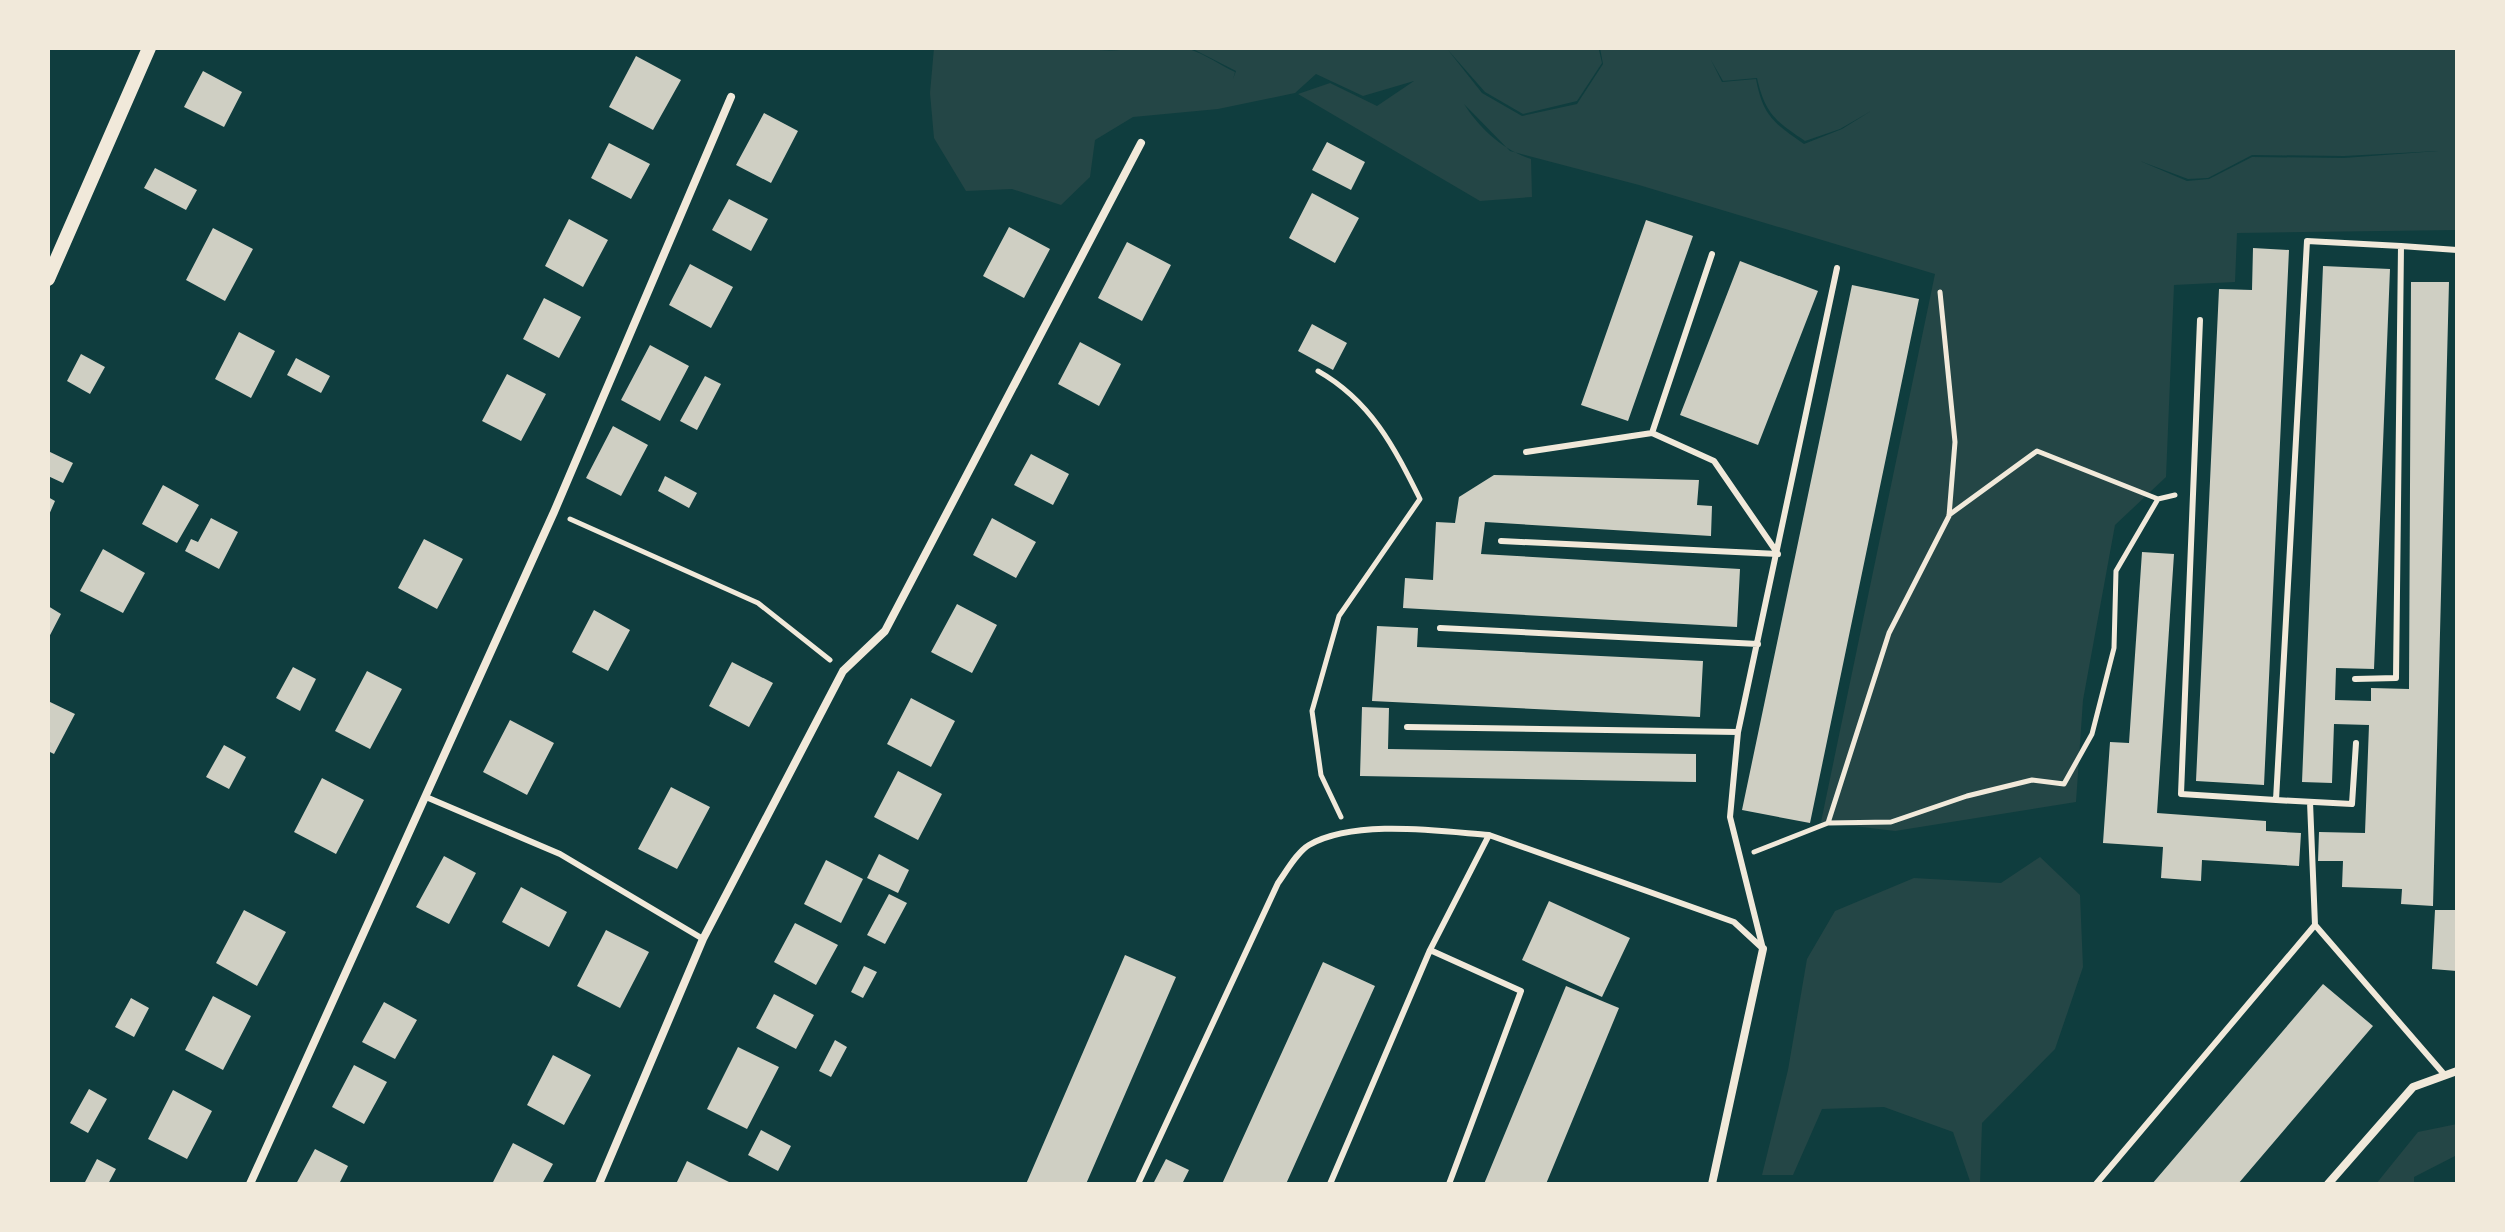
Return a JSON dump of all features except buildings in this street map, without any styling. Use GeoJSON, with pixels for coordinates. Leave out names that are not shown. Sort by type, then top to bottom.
{"type":"FeatureCollection","features":[{"type":"Feature","properties":{"kind":"street"},"geometry":{"type":"LineString","coordinates":[[48,279],[149,48]]}},
{"type":"Feature","properties":{"kind":"street"},"geometry":{"type":"LineString","coordinates":[[250,1184],[554,512],[731,97]]}},
{"type":"Feature","properties":{"kind":"street"},"geometry":{"type":"LineString","coordinates":[[599,1184],[703,939],[843,671],[885,631],[1141,143]]}},
{"type":"Feature","properties":{"kind":"street"},"geometry":{"type":"LineString","coordinates":[[1712,1184],[1763,949]]}},
{"type":"Feature","properties":{"kind":"street"},"geometry":{"type":"LineString","coordinates":[[2328,1184],[2413,1087],[2443,1073],[2457,1071]]}},
{"type":"Feature","properties":{"kind":"lane"},"geometry":{"type":"LineString","coordinates":[[2276,800],[2307,241],[2457,250]]}},
{"type":"Feature","properties":{"kind":"lane"},"geometry":{"type":"LineString","coordinates":[[2355,679],[2396,678],[2401,246]]}},
{"type":"Feature","properties":{"kind":"lane"},"geometry":{"type":"LineString","coordinates":[[1652,433],[1712,254]]}},
{"type":"Feature","properties":{"kind":"lane"},"geometry":{"type":"LineString","coordinates":[[1763,949],[1730,817],[1738,732],[1837,268]]}},
{"type":"Feature","properties":{"kind":"lane"},"geometry":{"type":"LineString","coordinates":[[2200,320],[2181,794],[2352,804],[2356,743]]}},
{"type":"Feature","properties":{"kind":"lane"},"geometry":{"type":"LineString","coordinates":[[1526,452],[1652,433],[1714,461],[1778,554]]}},
{"type":"Feature","properties":{"kind":"lane"},"geometry":{"type":"LineString","coordinates":[[1501,541],[1778,554]]}},
{"type":"Feature","properties":{"kind":"lane"},"geometry":{"type":"LineString","coordinates":[[1440,628],[1758,644]]}},
{"type":"Feature","properties":{"kind":"lane"},"geometry":{"type":"LineString","coordinates":[[1407,727],[1738,732]]}},
{"type":"Feature","properties":{"kind":"lane"},"geometry":{"type":"LineString","coordinates":[[426,797],[560,854],[703,939]]}},
{"type":"Feature","properties":{"kind":"lane"},"geometry":{"type":"LineString","coordinates":[[2310,802],[2315,925],[2443,1073]]}},
{"type":"Feature","properties":{"kind":"lane"},"geometry":{"type":"LineString","coordinates":[[1138,1184],[1278,883],[1308,845],[1348,833],[1417,830],[1489,835],[1734,922],[1763,949]]}},
{"type":"Feature","properties":{"kind":"lane"},"geometry":{"type":"LineString","coordinates":[[1330,1184],[1430,950],[1489,835]]}},
{"type":"Feature","properties":{"kind":"lane"},"geometry":{"type":"LineString","coordinates":[[2096,1184],[2315,925]]}},
{"type":"Feature","properties":{"kind":"lane"},"geometry":{"type":"LineString","coordinates":[[1430,950],[1521,991],[1449,1184]]}},
{"type":"Feature","properties":{"kind":"path"},"geometry":{"type":"LineString","coordinates":[[1828,823],[1889,633],[1949,516],[1955,442],[1940,292]]}},
{"type":"Feature","properties":{"kind":"path"},"geometry":{"type":"LineString","coordinates":[[1318,371],[1337,382],[1386,431],[1420,499],[1339,616],[1312,711],[1321,775],[1348,833]]}},
{"type":"Feature","properties":{"kind":"path"},"geometry":{"type":"LineString","coordinates":[[1949,516],[2037,451],[2158,499],[2192,491]]}},
{"type":"Feature","properties":{"kind":"path"},"geometry":{"type":"LineString","coordinates":[[1738,858],[1828,823],[1891,822],[1967,796],[2032,780],[2064,784],[2092,734],[2114,648],[2116,571],[2158,499]]}},
{"type":"Feature","properties":{"kind":"path"},"geometry":{"type":"LineString","coordinates":[[554,512],[758,603],[843,671]]}},
{"type":"Feature","properties":{"kind":"shaded area"},"geometry":{"type":"Polygon","coordinates":[[[1177,46],[1201,54],[1235,72],[1233,79],[1236,71],[1191,48],[1599,50],[1602,63],[1577,101],[1523,114],[1485,92],[1448,50],[1482,93],[1522,116],[1577,104],[1603,64],[1600,48],[2457,48],[2457,230],[2237,233],[2235,282],[2174,285],[2166,477],[2115,525],[2083,700],[2076,802],[1895,831],[1821,822],[1935,274],[1639,185],[1516,152],[1531,159],[1532,197],[1480,201],[1298,94],[1330,83],[1377,106],[1414,81],[1363,96],[1316,74],[1295,93],[1218,109],[1133,117],[1095,140],[1090,177],[1061,205],[1012,189],[966,191],[934,138],[930,93],[934,48],[1114,50],[1177,46]],[[1711,60],[1722,82],[1756,79],[1762,102],[1771,118],[1804,144],[1842,129],[1871,111],[1840,129],[1805,141],[1773,115],[1757,78],[1723,81],[1711,60]],[[1464,104],[1477,122],[1506,147],[1464,104]],[[2438,151],[2344,156],[2252,155],[2208,178],[2188,179],[2140,161],[2187,181],[2209,179],[2252,157],[2344,158],[2438,151]]]}},
{"type":"Feature","properties":{"kind":"shaded area"},"geometry":{"type":"Polygon","coordinates":[[[2040,857],[2080,895],[2083,967],[2055,1049],[1982,1123],[1980,1184],[1971,1184],[1953,1132],[1884,1107],[1822,1109],[1793,1175],[1762,1175],[1788,1070],[1807,959],[1835,911],[1914,878],[2001,883],[2040,857]]]}},
{"type":"Feature","properties":{"kind":"shaded area"},"geometry":{"type":"Polygon","coordinates":[[[2457,1124],[2457,1155],[2414,1177],[2414,1184],[2376,1184],[2418,1132],[2457,1124]]]}}]}
